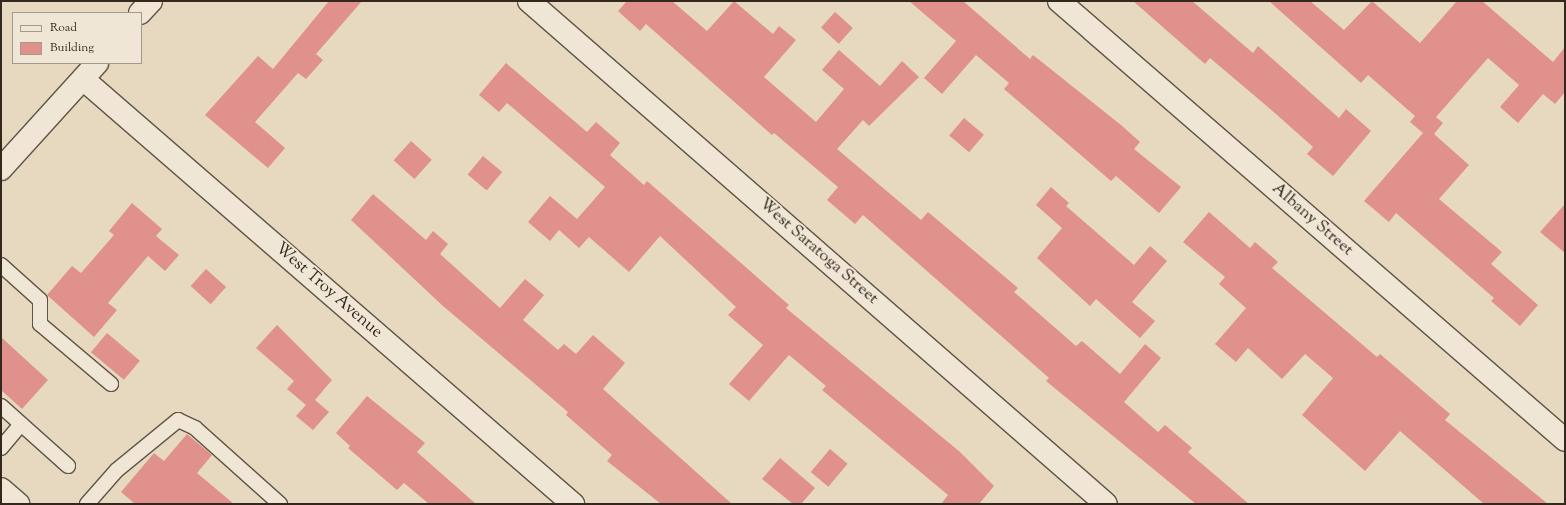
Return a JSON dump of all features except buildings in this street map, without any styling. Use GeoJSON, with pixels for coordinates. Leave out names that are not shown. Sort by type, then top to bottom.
{"type":"FeatureCollection","features":[{"type":"Feature","properties":{"kind":"street"},"geometry":{"type":"LineString","coordinates":[[141,12],[150,1]]}},
{"type":"Feature","properties":{"kind":"street","name":"West Saratoga Street"},"geometry":{"type":"LineString","coordinates":[[529,1],[1106,504]]}},
{"type":"Feature","properties":{"kind":"street","name":"Albany Street"},"geometry":{"type":"LineString","coordinates":[[1059,1],[1565,440]]}},
{"type":"Feature","properties":{"kind":"street"},"geometry":{"type":"LineString","coordinates":[[1,169],[90,71]]}},
{"type":"Feature","properties":{"kind":"street","name":"West Troy Avenue"},"geometry":{"type":"LineString","coordinates":[[90,71],[573,504]]}},
{"type":"Feature","properties":{"kind":"street"},"geometry":{"type":"LineString","coordinates":[[1,489],[18,504]]}},
{"type":"Feature","properties":{"kind":"lane"},"geometry":{"type":"LineString","coordinates":[[1,265],[40,300],[40,324],[111,384]]}},
{"type":"Feature","properties":{"kind":"lane"},"geometry":{"type":"LineString","coordinates":[[1,406],[68,466]]}},
{"type":"Feature","properties":{"kind":"lane"},"geometry":{"type":"LineString","coordinates":[[87,504],[117,470],[178,420],[195,428],[280,504]]}},
{"type":"Feature","properties":{"kind":"lane"},"geometry":{"type":"LineString","coordinates":[[1,448],[21,424]]}}]}
